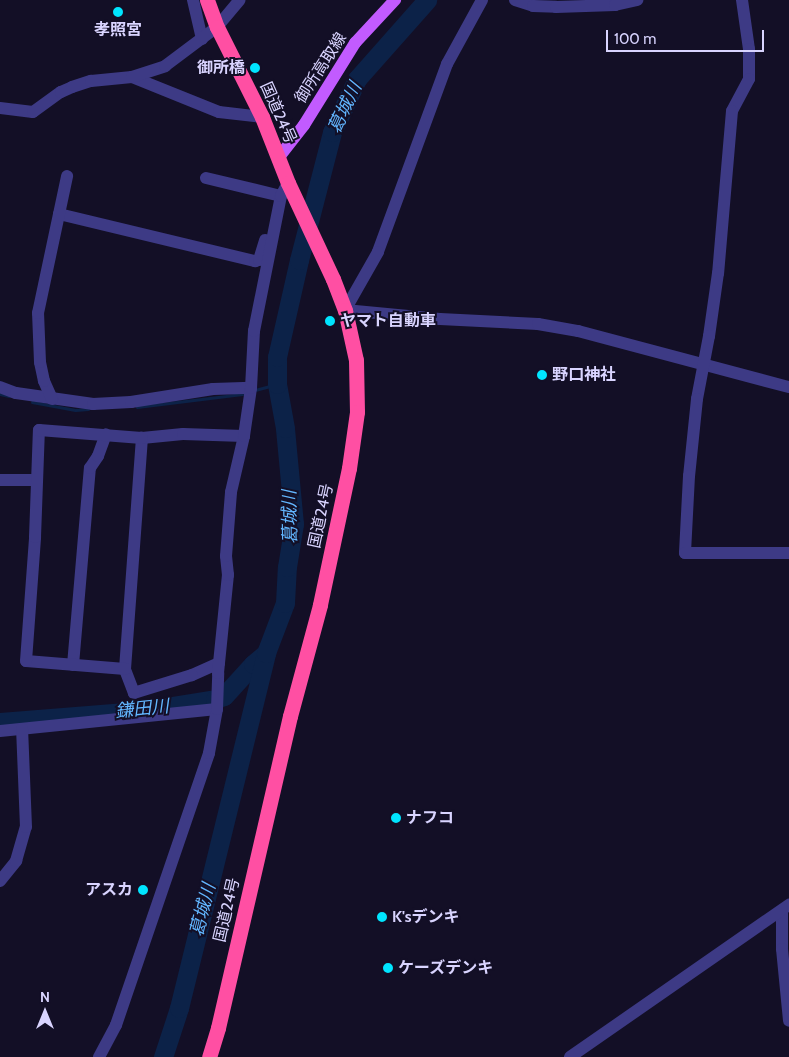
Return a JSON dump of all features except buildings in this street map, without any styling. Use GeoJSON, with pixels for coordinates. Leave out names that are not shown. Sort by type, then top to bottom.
{"type":"FeatureCollection","features":[{"type":"Feature","properties":{"kind":"highway","name":"国道24号"},"geometry":{"type":"LineString","coordinates":[[207,0],[217,27],[262,117],[279,158],[286,193],[333,278],[344,310],[356,360],[357,412],[349,468],[320,605],[290,716],[218,1028],[209,1057]]}},
{"type":"Feature","properties":{"kind":"main road","name":"御所高取線"},"geometry":{"type":"LineString","coordinates":[[279,158],[304,125],[355,43],[395,0]]}},
{"type":"Feature","properties":{"kind":"street"},"geometry":{"type":"LineString","coordinates":[[193,0],[202,39]]}},
{"type":"Feature","properties":{"kind":"street"},"geometry":{"type":"LineString","coordinates":[[0,108],[33,112],[61,92],[91,80],[132,77],[165,66],[217,27],[240,0]]}},
{"type":"Feature","properties":{"kind":"street"},"geometry":{"type":"LineString","coordinates":[[482,0],[447,64],[378,252],[344,310],[440,319],[538,324],[578,331],[789,387]]}},
{"type":"Feature","properties":{"kind":"street"},"geometry":{"type":"LineString","coordinates":[[515,0],[533,6],[556,7],[615,5],[637,0]]}},
{"type":"Feature","properties":{"kind":"street"},"geometry":{"type":"LineString","coordinates":[[742,0],[749,49],[749,79],[732,111],[718,273],[710,336],[697,399],[689,476],[685,553],[789,553]]}},
{"type":"Feature","properties":{"kind":"street"},"geometry":{"type":"LineString","coordinates":[[132,77],[219,112],[262,117]]}},
{"type":"Feature","properties":{"kind":"street"},"geometry":{"type":"LineString","coordinates":[[52,399],[44,382],[38,335],[38,314],[67,176]]}},
{"type":"Feature","properties":{"kind":"street"},"geometry":{"type":"LineString","coordinates":[[206,178],[286,193]]}},
{"type":"Feature","properties":{"kind":"street"},"geometry":{"type":"LineString","coordinates":[[59,214],[254,261],[259,260],[262,253],[272,213],[286,193]]}},
{"type":"Feature","properties":{"kind":"street"},"geometry":{"type":"LineString","coordinates":[[98,1057],[116,1026],[209,753],[217,709],[218,668],[228,575],[226,556],[231,492],[244,436],[251,388],[254,331],[286,193]]}},
{"type":"Feature","properties":{"kind":"street"},"geometry":{"type":"LineString","coordinates":[[0,387],[16,393],[93,404],[131,402],[213,389],[251,388]]}},
{"type":"Feature","properties":{"kind":"street"},"geometry":{"type":"LineString","coordinates":[[125,668],[26,661],[39,430],[142,438],[183,434],[244,436]]}},
{"type":"Feature","properties":{"kind":"street"},"geometry":{"type":"LineString","coordinates":[[73,665],[90,468],[98,456],[106,434]]}},
{"type":"Feature","properties":{"kind":"street"},"geometry":{"type":"LineString","coordinates":[[142,438],[125,668],[134,693],[218,668]]}},
{"type":"Feature","properties":{"kind":"street"},"geometry":{"type":"LineString","coordinates":[[0,480],[37,480]]}},
{"type":"Feature","properties":{"kind":"street"},"geometry":{"type":"LineString","coordinates":[[0,731],[217,709]]}},
{"type":"Feature","properties":{"kind":"street"},"geometry":{"type":"LineString","coordinates":[[0,881],[16,861],[26,827],[22,729]]}},
{"type":"Feature","properties":{"kind":"street"},"geometry":{"type":"LineString","coordinates":[[785,908],[782,949],[789,1021]]}},
{"type":"Feature","properties":{"kind":"street"},"geometry":{"type":"LineString","coordinates":[[570,1057],[785,908]]}},
{"type":"Feature","properties":{"kind":"waterway","name":"葛城川"},"geometry":{"type":"LineString","coordinates":[[163,1057],[179,1008],[266,653],[285,603],[287,567],[294,524],[285,428],[277,384],[277,357],[299,260],[332,132],[357,79],[427,0]]}},
{"type":"Feature","properties":{"kind":"waterway"},"geometry":{"type":"LineString","coordinates":[[255,390],[277,384]]}},
{"type":"Feature","properties":{"kind":"waterway"},"geometry":{"type":"LineString","coordinates":[[0,394],[9,396]]}},
{"type":"Feature","properties":{"kind":"waterway"},"geometry":{"type":"LineString","coordinates":[[137,407],[242,394]]}},
{"type":"Feature","properties":{"kind":"waterway"},"geometry":{"type":"LineString","coordinates":[[32,402],[75,410],[88,409]]}},
{"type":"Feature","properties":{"kind":"waterway","name":"鎌田川"},"geometry":{"type":"LineString","coordinates":[[0,722],[148,710],[215,699],[224,696],[253,664],[266,653]]}},
{"type":"Feature","properties":{"kind":"place","name":"孝照宮"},"geometry":{"type":"Point","coordinates":[118,12]}},
{"type":"Feature","properties":{"kind":"place","name":"御所橋"},"geometry":{"type":"Point","coordinates":[255,68]}},
{"type":"Feature","properties":{"kind":"place","name":"ヤマト自動車"},"geometry":{"type":"Point","coordinates":[330,321]}},
{"type":"Feature","properties":{"kind":"place","name":"野口神社"},"geometry":{"type":"Point","coordinates":[542,375]}},
{"type":"Feature","properties":{"kind":"place","name":"ナフコ"},"geometry":{"type":"Point","coordinates":[396,818]}},
{"type":"Feature","properties":{"kind":"place","name":"アスカ"},"geometry":{"type":"Point","coordinates":[143,890]}},
{"type":"Feature","properties":{"kind":"place","name":"K'sデンキ"},"geometry":{"type":"Point","coordinates":[382,917]}},
{"type":"Feature","properties":{"kind":"place","name":"ケーズデンキ"},"geometry":{"type":"Point","coordinates":[388,968]}}]}
